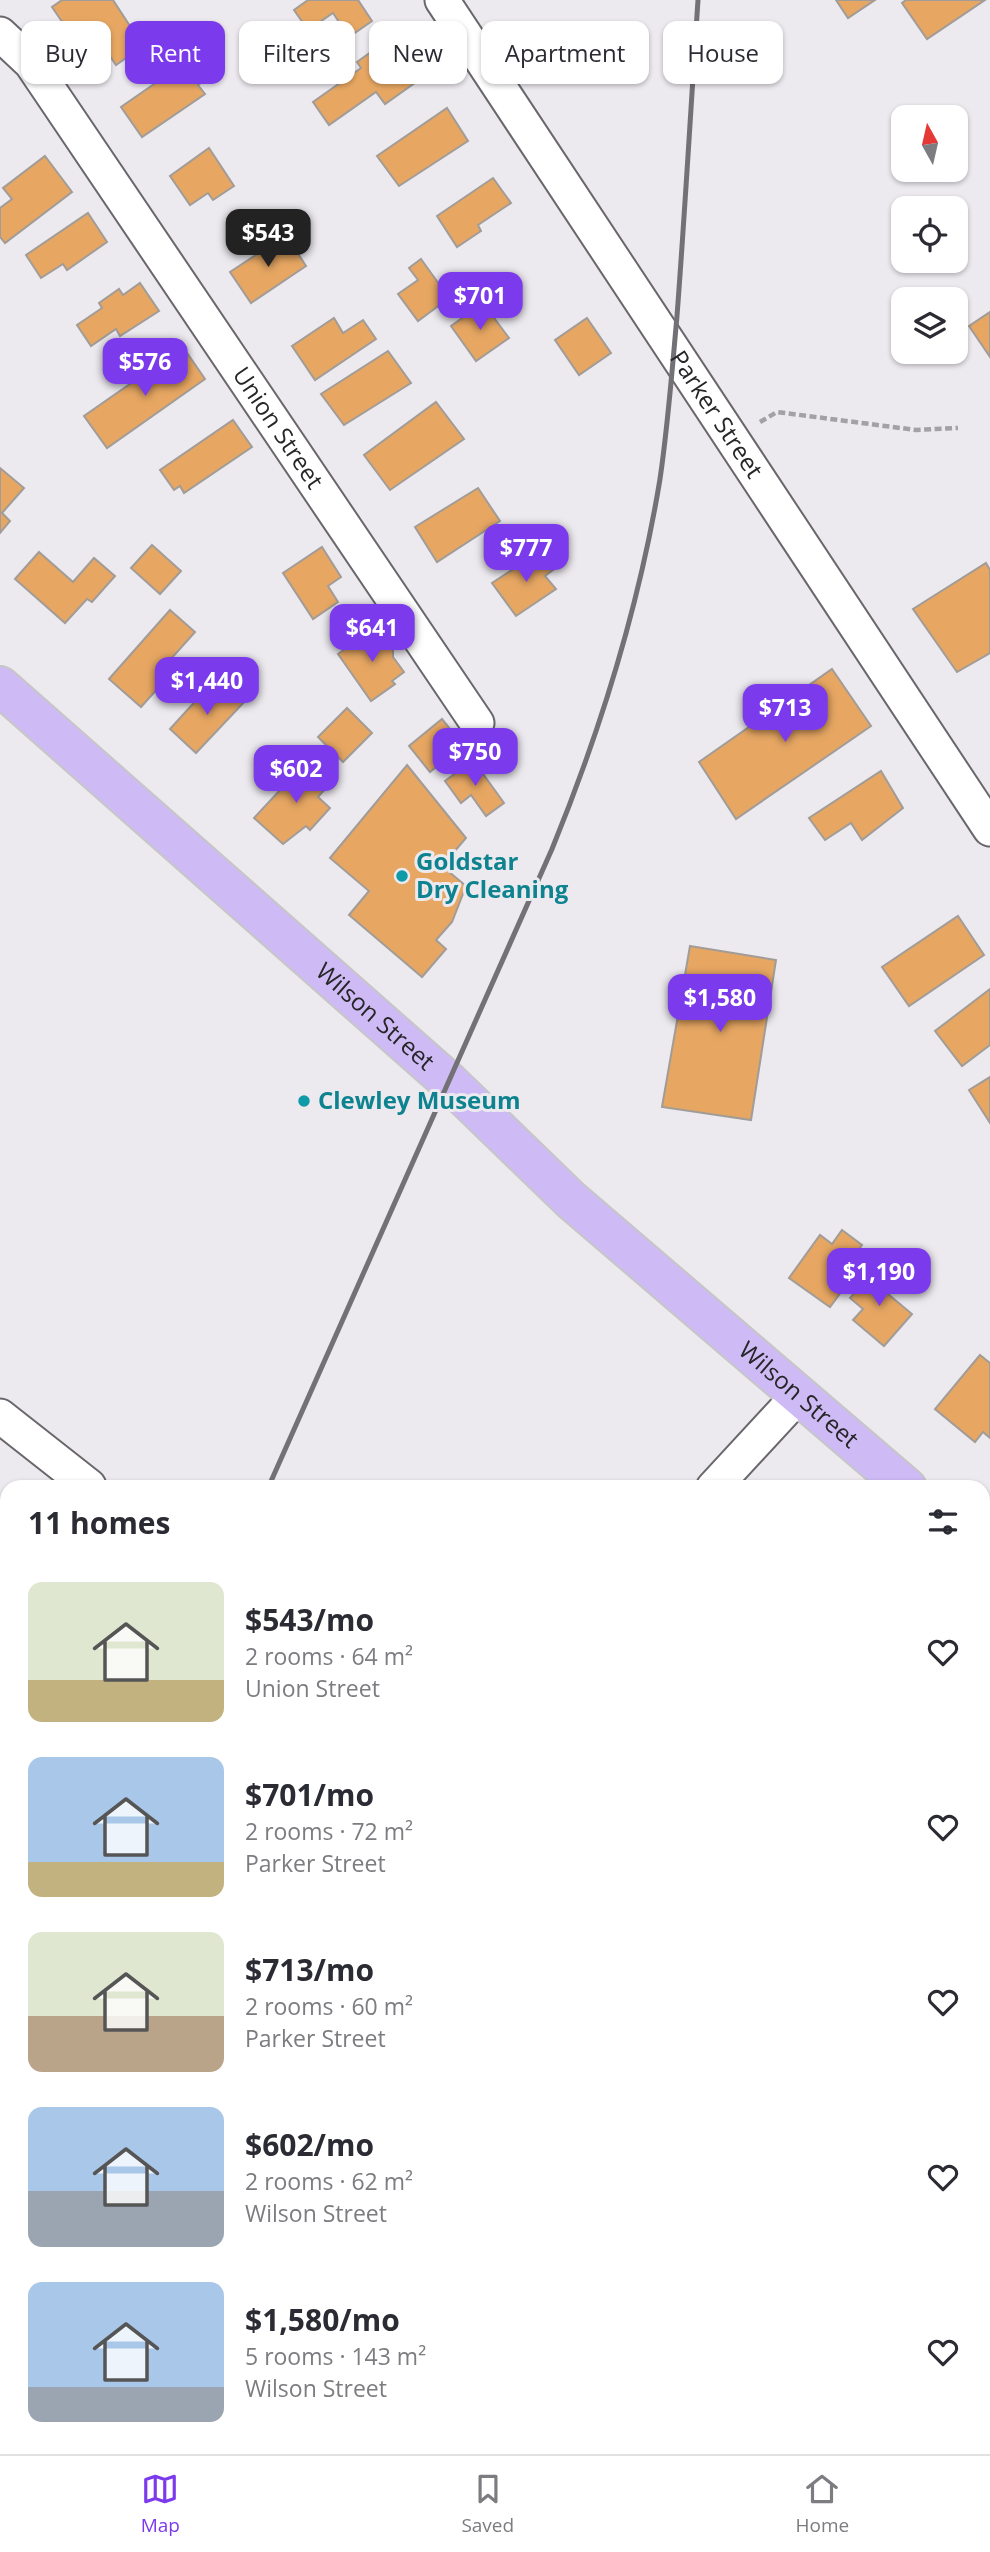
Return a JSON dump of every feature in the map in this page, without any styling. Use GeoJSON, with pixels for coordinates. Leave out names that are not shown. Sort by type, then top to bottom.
{"type":"FeatureCollection","features":[{"type":"Feature","properties":{"kind":"main road","name":"Wilson Street"},"geometry":{"type":"LineString","coordinates":[[0,686],[449,1082],[570,1200],[898,1480]]}},
{"type":"Feature","properties":{"kind":"street","name":"Parker Street"},"geometry":{"type":"LineString","coordinates":[[442,0],[990,829]]}},
{"type":"Feature","properties":{"kind":"street","name":"Union Street"},"geometry":{"type":"LineString","coordinates":[[0,34],[31,63],[477,723]]}},
{"type":"Feature","properties":{"kind":"street"},"geometry":{"type":"LineString","coordinates":[[720,1480],[798,1396]]}},
{"type":"Feature","properties":{"kind":"street"},"geometry":{"type":"LineString","coordinates":[[0,1416],[81,1480]]}},
{"type":"Feature","properties":{"kind":"path"},"geometry":{"type":"LineString","coordinates":[[732,438],[777,412],[916,430],[958,428]]}},
{"type":"Feature","properties":{"kind":"building"},"geometry":{"type":"Polygon","coordinates":[[[62,0],[113,0],[127,21],[125,59],[116,65],[111,58],[111,21],[62,21],[52,7],[62,0]]]}},
{"type":"Feature","properties":{"kind":"building"},"geometry":{"type":"Polygon","coordinates":[[[308,0],[358,0],[372,21],[355,33],[355,21],[338,21],[333,13],[321,21],[302,21],[294,10],[308,0]]]}},
{"type":"Feature","properties":{"kind":"building"},"geometry":{"type":"Polygon","coordinates":[[[836,0],[875,0],[848,18],[836,0]]]}},
{"type":"Feature","properties":{"kind":"building"},"geometry":{"type":"Polygon","coordinates":[[[906,0],[985,0],[927,39],[902,3],[906,0]]]}},
{"type":"Feature","properties":{"kind":"building"},"geometry":{"type":"Polygon","coordinates":[[[369,53],[369,84],[413,84],[385,104],[376,92],[329,125],[313,102],[338,84],[355,84],[355,72],[361,68],[357,62],[369,53]]]}},
{"type":"Feature","properties":{"kind":"building"},"geometry":{"type":"Polygon","coordinates":[[[154,84],[199,84],[205,94],[142,137],[121,107],[154,84]]]}},
{"type":"Feature","properties":{"kind":"building"},"geometry":{"type":"Polygon","coordinates":[[[447,108],[468,141],[399,186],[377,156],[447,108]]]}},
{"type":"Feature","properties":{"kind":"building"},"geometry":{"type":"Polygon","coordinates":[[[209,148],[234,186],[213,200],[208,193],[190,205],[170,176],[209,148]]]}},
{"type":"Feature","properties":{"kind":"building"},"geometry":{"type":"Polygon","coordinates":[[[45,156],[72,192],[5,243],[0,237],[0,208],[12,199],[3,188],[45,156]]]}},
{"type":"Feature","properties":{"kind":"building"},"geometry":{"type":"Polygon","coordinates":[[[493,178],[511,203],[478,225],[481,231],[457,247],[437,216],[493,178]]]}},
{"type":"Feature","properties":{"kind":"building"},"geometry":{"type":"Polygon","coordinates":[[[88,213],[107,242],[67,270],[63,264],[41,278],[26,255],[88,213]]]}},
{"type":"Feature","properties":{"kind":"building"},"geometry":{"type":"Polygon","coordinates":[[[286,235],[306,266],[251,303],[230,272],[286,235]]]}},
{"type":"Feature","properties":{"kind":"building"},"geometry":{"type":"Polygon","coordinates":[[[421,259],[449,298],[418,321],[398,294],[418,280],[409,268],[421,259]]]}},
{"type":"Feature","properties":{"kind":"building"},"geometry":{"type":"Polygon","coordinates":[[[140,283],[159,311],[120,336],[116,329],[91,346],[77,325],[102,308],[99,303],[119,289],[123,295],[140,283]]]}},
{"type":"Feature","properties":{"kind":"building"},"geometry":{"type":"Polygon","coordinates":[[[483,303],[509,338],[476,361],[451,326],[483,303]]]}},
{"type":"Feature","properties":{"kind":"building"},"geometry":{"type":"Polygon","coordinates":[[[990,312],[990,357],[969,326],[990,312]]]}},
{"type":"Feature","properties":{"kind":"building"},"geometry":{"type":"Polygon","coordinates":[[[334,318],[343,333],[363,320],[376,339],[315,380],[292,346],[334,318]]]}},
{"type":"Feature","properties":{"kind":"building"},"geometry":{"type":"Polygon","coordinates":[[[587,318],[611,353],[579,375],[555,340],[587,318]]]}},
{"type":"Feature","properties":{"kind":"building"},"geometry":{"type":"Polygon","coordinates":[[[183,347],[205,379],[107,448],[84,416],[183,347]]]}},
{"type":"Feature","properties":{"kind":"building"},"geometry":{"type":"Polygon","coordinates":[[[388,351],[411,383],[344,425],[321,394],[388,351]]]}},
{"type":"Feature","properties":{"kind":"building"},"geometry":{"type":"Polygon","coordinates":[[[436,402],[464,439],[390,490],[364,455],[436,402]]]}},
{"type":"Feature","properties":{"kind":"building"},"geometry":{"type":"Polygon","coordinates":[[[233,420],[252,447],[184,493],[180,486],[174,490],[160,470],[233,420]]]}},
{"type":"Feature","properties":{"kind":"building"},"geometry":{"type":"Polygon","coordinates":[[[0,468],[24,488],[2,513],[10,521],[0,533],[0,468]]]}},
{"type":"Feature","properties":{"kind":"building"},"geometry":{"type":"Polygon","coordinates":[[[478,488],[500,521],[437,562],[415,527],[478,488]]]}},
{"type":"Feature","properties":{"kind":"building"},"geometry":{"type":"Polygon","coordinates":[[[152,545],[181,571],[160,594],[131,568],[152,545]]]}},
{"type":"Feature","properties":{"kind":"building"},"geometry":{"type":"Polygon","coordinates":[[[322,547],[341,577],[328,586],[338,602],[313,619],[283,573],[322,547]]]}},
{"type":"Feature","properties":{"kind":"building"},"geometry":{"type":"Polygon","coordinates":[[[39,552],[73,582],[94,558],[115,576],[92,602],[87,599],[65,623],[15,579],[39,552]]]}},
{"type":"Feature","properties":{"kind":"building"},"geometry":{"type":"Polygon","coordinates":[[[539,552],[553,570],[545,576],[556,589],[516,616],[492,583],[539,552]]]}},
{"type":"Feature","properties":{"kind":"building"},"geometry":{"type":"Polygon","coordinates":[[[986,563],[990,570],[990,653],[957,672],[913,609],[986,563]]]}},
{"type":"Feature","properties":{"kind":"building"},"geometry":{"type":"Polygon","coordinates":[[[170,610],[195,632],[169,661],[177,667],[141,707],[109,679],[170,610]]]}},
{"type":"Feature","properties":{"kind":"building"},"geometry":{"type":"Polygon","coordinates":[[[375,628],[382,639],[388,639],[393,646],[393,657],[404,672],[392,681],[395,684],[371,701],[338,654],[375,628]]]}},
{"type":"Feature","properties":{"kind":"building"},"geometry":{"type":"Polygon","coordinates":[[[832,669],[871,726],[736,819],[699,762],[832,669]]]}},
{"type":"Feature","properties":{"kind":"building"},"geometry":{"type":"Polygon","coordinates":[[[224,681],[246,700],[196,753],[170,729],[200,696],[205,702],[224,681]]]}},
{"type":"Feature","properties":{"kind":"building"},"geometry":{"type":"Polygon","coordinates":[[[347,708],[372,733],[343,762],[318,737],[347,708]]]}},
{"type":"Feature","properties":{"kind":"building"},"geometry":{"type":"Polygon","coordinates":[[[442,719],[463,745],[430,772],[409,746],[442,719]]]}},
{"type":"Feature","properties":{"kind":"building"},"geometry":{"type":"Polygon","coordinates":[[[473,760],[504,803],[486,816],[471,795],[461,803],[445,781],[473,760]]]}},
{"type":"Feature","properties":{"kind":"building"},"geometry":{"type":"Polygon","coordinates":[[[320,764],[335,778],[318,797],[330,808],[310,830],[306,826],[283,844],[254,818],[295,774],[303,781],[320,764]]]}},
{"type":"Feature","properties":{"kind":"building","name":"Goldstar Dry Cleaning"},"geometry":{"type":"Polygon","coordinates":[[[407,765],[466,838],[442,866],[466,886],[452,922],[436,940],[446,949],[422,977],[349,915],[369,891],[330,858],[407,765]]]}},
{"type":"Feature","properties":{"kind":"building"},"geometry":{"type":"Polygon","coordinates":[[[881,771],[903,808],[862,840],[851,823],[825,840],[809,818],[881,771]]]}},
{"type":"Feature","properties":{"kind":"building"},"geometry":{"type":"Polygon","coordinates":[[[958,916],[984,955],[909,1006],[882,967],[958,916]]]}},
{"type":"Feature","properties":{"kind":"building"},"geometry":{"type":"Polygon","coordinates":[[[690,946],[776,960],[751,1120],[662,1107],[690,946]]]}},
{"type":"Feature","properties":{"kind":"building"},"geometry":{"type":"Polygon","coordinates":[[[990,989],[990,1045],[962,1066],[935,1031],[990,989]]]}},
{"type":"Feature","properties":{"kind":"building"},"geometry":{"type":"Polygon","coordinates":[[[990,1077],[990,1123],[969,1090],[990,1077]]]}},
{"type":"Feature","properties":{"kind":"building"},"geometry":{"type":"Polygon","coordinates":[[[842,1230],[862,1245],[852,1259],[861,1265],[830,1307],[789,1278],[820,1235],[832,1244],[842,1230]]]}},
{"type":"Feature","properties":{"kind":"building"},"geometry":{"type":"Polygon","coordinates":[[[875,1269],[895,1286],[888,1294],[912,1314],[884,1346],[853,1320],[863,1309],[850,1298],[875,1269]]]}},
{"type":"Feature","properties":{"kind":"building"},"geometry":{"type":"Polygon","coordinates":[[[980,1355],[990,1363],[990,1438],[983,1432],[975,1442],[935,1409],[980,1355]]]}},
{"type":"Feature","properties":{"kind":"railway"},"geometry":{"type":"LineString","coordinates":[[272,1480],[552,849],[587,759],[617,667],[651,527],[665,438],[677,316],[698,0]]}},
{"type":"Feature","properties":{"kind":"place","name":"Goldstar Dry Cleaning"},"geometry":{"type":"Point","coordinates":[402,876]}},
{"type":"Feature","properties":{"kind":"place","name":"Clewley Museum"},"geometry":{"type":"Point","coordinates":[304,1101]}}]}
